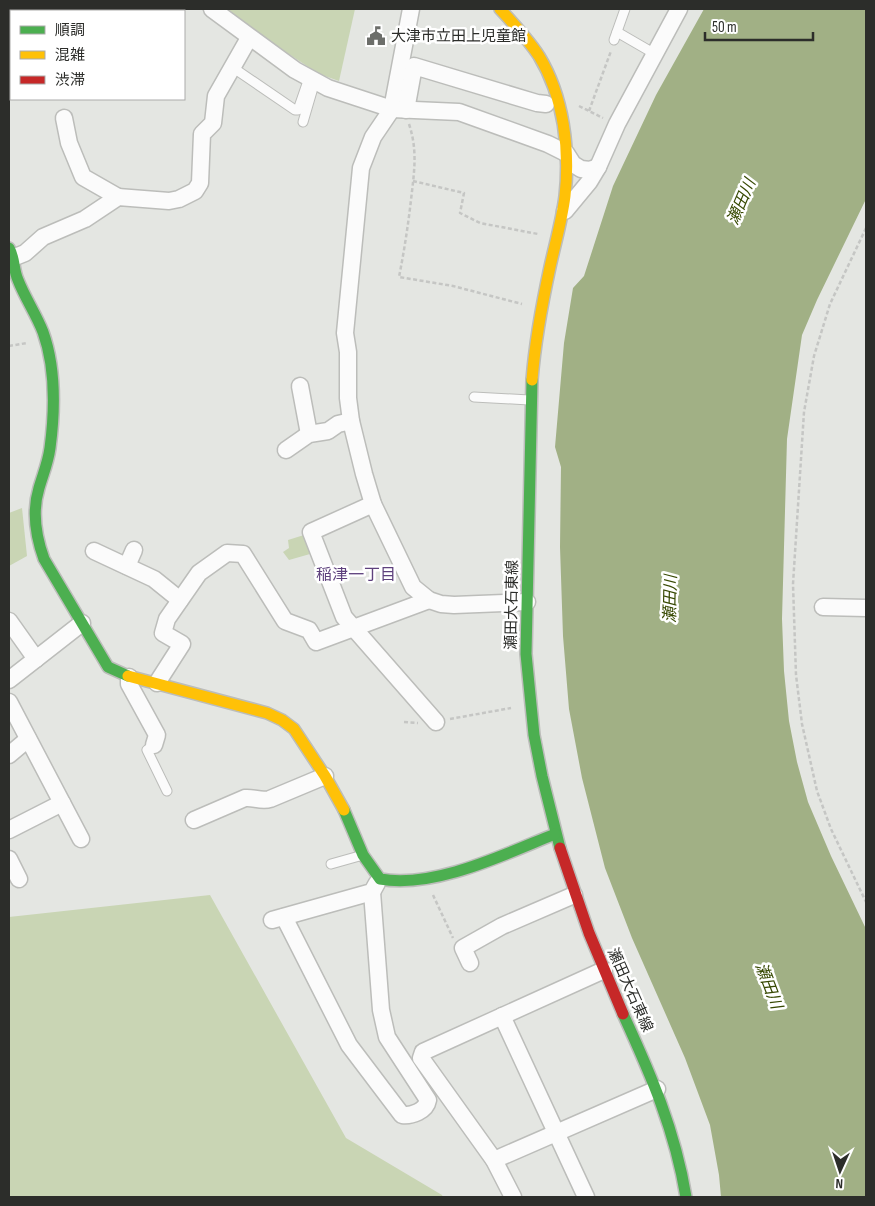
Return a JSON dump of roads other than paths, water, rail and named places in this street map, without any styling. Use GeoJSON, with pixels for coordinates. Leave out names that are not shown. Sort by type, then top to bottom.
{"type":"FeatureCollection","features":[{"type":"Feature","properties":{"kind":"main road","name":"瀬田大石東線"},"geometry":{"type":"LineString","coordinates":[[500,9],[530,42],[545,66],[552,102],[565,136],[566,153],[562,214],[534,354],[526,654],[530,704],[540,766],[555,834],[574,895],[604,970],[668,1117],[679,1154],[686,1197]]}},
{"type":"Feature","properties":{"kind":"main road"},"geometry":{"type":"LineString","coordinates":[[12,252],[14,270],[46,339],[50,374],[53,410],[47,465],[38,492],[36,520],[38,544],[44,559],[108,667],[128,677],[267,713],[282,720],[294,730],[325,776],[343,808],[376,885],[424,878],[470,867],[555,834]]}},
{"type":"Feature","properties":{"kind":"street"},"geometry":{"type":"LineString","coordinates":[[212,9],[249,38],[312,80],[328,88],[399,109],[459,112],[548,144],[566,153],[574,164],[582,169],[590,170],[598,167]]}},
{"type":"Feature","properties":{"kind":"street"},"geometry":{"type":"LineString","coordinates":[[399,109],[411,9]]}},
{"type":"Feature","properties":{"kind":"street"},"geometry":{"type":"LineString","coordinates":[[562,214],[589,182],[598,167],[618,124],[679,9]]}},
{"type":"Feature","properties":{"kind":"street"},"geometry":{"type":"LineString","coordinates":[[64,118],[68,143],[83,177],[118,197],[169,201],[179,199],[195,191],[200,183],[202,134],[214,123],[216,96],[249,38]]}},
{"type":"Feature","properties":{"kind":"street"},"geometry":{"type":"LineString","coordinates":[[527,602],[454,606],[430,600],[413,587],[372,504],[348,398],[348,352],[345,333],[361,168],[373,137],[399,109],[414,66],[537,103],[552,102]]}},
{"type":"Feature","properties":{"kind":"street"},"geometry":{"type":"LineString","coordinates":[[12,252],[26,252],[43,238],[85,219],[118,197]]}},
{"type":"Feature","properties":{"kind":"street"},"geometry":{"type":"LineString","coordinates":[[300,386],[309,434]]}},
{"type":"Feature","properties":{"kind":"street"},"geometry":{"type":"LineString","coordinates":[[286,450],[309,434],[328,431],[338,424],[352,421]]}},
{"type":"Feature","properties":{"kind":"street"},"geometry":{"type":"LineString","coordinates":[[372,504],[311,532],[344,617],[436,722]]}},
{"type":"Feature","properties":{"kind":"street"},"geometry":{"type":"LineString","coordinates":[[127,566],[134,550]]}},
{"type":"Feature","properties":{"kind":"street"},"geometry":{"type":"LineString","coordinates":[[94,551],[154,579],[180,600]]}},
{"type":"Feature","properties":{"kind":"street"},"geometry":{"type":"LineString","coordinates":[[157,683],[182,644],[163,632],[167,619],[199,573],[227,553],[243,554],[285,621],[309,630],[316,642],[430,600]]}},
{"type":"Feature","properties":{"kind":"street"},"geometry":{"type":"LineString","coordinates":[[822,607],[866,608]]}},
{"type":"Feature","properties":{"kind":"street"},"geometry":{"type":"LineString","coordinates":[[9,621],[36,659]]}},
{"type":"Feature","properties":{"kind":"street"},"geometry":{"type":"LineString","coordinates":[[9,680],[82,623]]}},
{"type":"Feature","properties":{"kind":"street"},"geometry":{"type":"LineString","coordinates":[[128,677],[129,684],[157,735],[154,745]]}},
{"type":"Feature","properties":{"kind":"street"},"geometry":{"type":"LineString","coordinates":[[9,702],[81,839]]}},
{"type":"Feature","properties":{"kind":"street"},"geometry":{"type":"LineString","coordinates":[[9,755],[28,739]]}},
{"type":"Feature","properties":{"kind":"street"},"geometry":{"type":"LineString","coordinates":[[194,820],[245,798],[251,797],[263,801],[325,776]]}},
{"type":"Feature","properties":{"kind":"street"},"geometry":{"type":"LineString","coordinates":[[9,830],[62,803]]}},
{"type":"Feature","properties":{"kind":"street"},"geometry":{"type":"LineString","coordinates":[[9,859],[19,879]]}},
{"type":"Feature","properties":{"kind":"street"},"geometry":{"type":"LineString","coordinates":[[376,885],[381,1010],[388,1037],[428,1100],[426,1107],[411,1116],[402,1116],[349,1045],[278,919],[376,885]]}},
{"type":"Feature","properties":{"kind":"street"},"geometry":{"type":"LineString","coordinates":[[470,964],[463,948],[502,926],[574,895]]}},
{"type":"Feature","properties":{"kind":"street"},"geometry":{"type":"LineString","coordinates":[[513,1197],[494,1160],[421,1058],[423,1052],[604,970]]}},
{"type":"Feature","properties":{"kind":"street"},"geometry":{"type":"LineString","coordinates":[[502,1016],[586,1197]]}},
{"type":"Feature","properties":{"kind":"street"},"geometry":{"type":"LineString","coordinates":[[494,1160],[657,1089]]}},
{"type":"Feature","properties":{"kind":"lane"},"geometry":{"type":"LineString","coordinates":[[625,9],[615,36],[655,54]]}},
{"type":"Feature","properties":{"kind":"lane"},"geometry":{"type":"LineString","coordinates":[[232,67],[294,110],[298,110],[312,80]]}},
{"type":"Feature","properties":{"kind":"lane"},"geometry":{"type":"LineString","coordinates":[[303,122],[312,80]]}},
{"type":"Feature","properties":{"kind":"lane"},"geometry":{"type":"LineString","coordinates":[[474,397],[532,400]]}},
{"type":"Feature","properties":{"kind":"lane"},"geometry":{"type":"LineString","coordinates":[[154,745],[147,750],[167,791]]}},
{"type":"Feature","properties":{"kind":"lane"},"geometry":{"type":"LineString","coordinates":[[331,864],[363,855]]}},
{"type":"Feature","properties":{"kind":"water","name":"瀬田川"},"geometry":{"type":"Polygon","coordinates":[[[704,9],[866,9],[866,199],[802,335],[787,439],[782,619],[784,671],[789,721],[797,762],[808,802],[831,856],[866,929],[866,1197],[721,1197],[710,1125],[685,1058],[632,938],[605,868],[582,778],[569,709],[563,636],[560,547],[561,467],[555,447],[564,343],[573,288],[584,276],[613,186],[656,95],[704,9]]]}},
{"type":"Feature","properties":{"kind":"place","name":"大津市立田上児童館"},"geometry":{"type":"Point","coordinates":[376,36]}},
{"type":"Feature","properties":{"kind":"district","name":"稲津一丁目"},"geometry":{"type":"Point","coordinates":[356,575]}}]}
